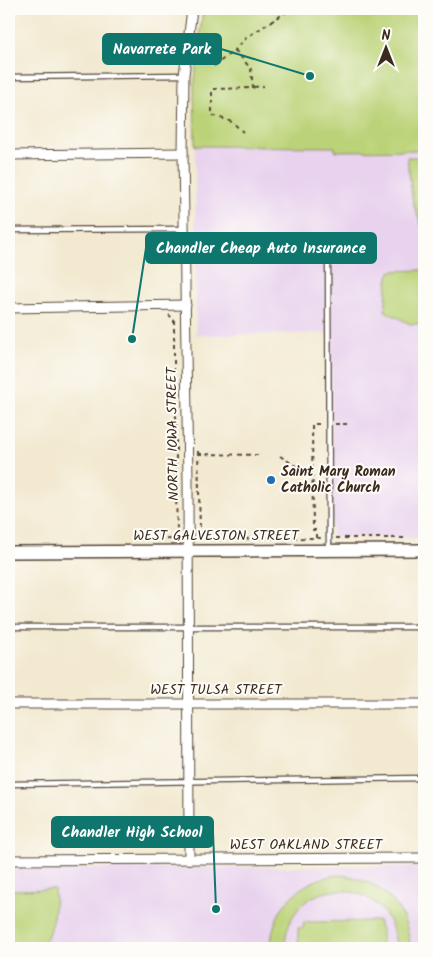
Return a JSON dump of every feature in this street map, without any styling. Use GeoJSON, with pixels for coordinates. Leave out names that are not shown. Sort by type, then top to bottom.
{"type":"FeatureCollection","features":[{"type":"Feature","properties":{"kind":"street","name":"NORTH IOWA STREET"},"geometry":{"type":"LineString","coordinates":[[189,859],[188,454],[183,153],[184,75],[192,9]]}},
{"type":"Feature","properties":{"kind":"street"},"geometry":{"type":"LineString","coordinates":[[9,155],[183,153]]}},
{"type":"Feature","properties":{"kind":"street"},"geometry":{"type":"LineString","coordinates":[[9,308],[186,305]]}},
{"type":"Feature","properties":{"kind":"street","name":"WEST GALVESTON STREET"},"geometry":{"type":"LineString","coordinates":[[9,552],[424,550]]}},
{"type":"Feature","properties":{"kind":"street","name":"WEST TULSA STREET"},"geometry":{"type":"LineString","coordinates":[[9,704],[424,704]]}},
{"type":"Feature","properties":{"kind":"street","name":"WEST OAKLAND STREET"},"geometry":{"type":"LineString","coordinates":[[9,860],[424,858]]}},
{"type":"Feature","properties":{"kind":"lane"},"geometry":{"type":"LineString","coordinates":[[9,78],[184,75]]}},
{"type":"Feature","properties":{"kind":"lane"},"geometry":{"type":"LineString","coordinates":[[9,230],[184,229]]}},
{"type":"Feature","properties":{"kind":"lane"},"geometry":{"type":"LineString","coordinates":[[328,254],[329,550]]}},
{"type":"Feature","properties":{"kind":"lane"},"geometry":{"type":"LineString","coordinates":[[9,627],[424,628]]}},
{"type":"Feature","properties":{"kind":"lane"},"geometry":{"type":"LineString","coordinates":[[9,784],[424,778]]}},
{"type":"Feature","properties":{"kind":"path"},"geometry":{"type":"LineString","coordinates":[[214,66],[247,37],[280,17],[288,9]]}},
{"type":"Feature","properties":{"kind":"path"},"geometry":{"type":"LineString","coordinates":[[234,50],[252,70],[253,88]]}},
{"type":"Feature","properties":{"kind":"path"},"geometry":{"type":"LineString","coordinates":[[243,132],[232,122],[212,115],[212,88],[253,88],[264,86]]}},
{"type":"Feature","properties":{"kind":"path"},"geometry":{"type":"LineString","coordinates":[[142,540],[171,539],[177,532],[176,492],[174,491],[176,476],[174,472],[176,467],[174,320],[167,314]]}},
{"type":"Feature","properties":{"kind":"path"},"geometry":{"type":"LineString","coordinates":[[316,538],[316,530],[313,530],[312,424],[348,424]]}},
{"type":"Feature","properties":{"kind":"path"},"geometry":{"type":"LineString","coordinates":[[198,453],[200,530],[203,536],[212,539],[411,539]]}},
{"type":"Feature","properties":{"kind":"path"},"geometry":{"type":"LineString","coordinates":[[188,454],[262,456]]}},
{"type":"Feature","properties":{"kind":"path"},"geometry":{"type":"LineString","coordinates":[[280,456],[304,471],[313,473]]}},
{"type":"Feature","properties":{"kind":"shaded area"},"geometry":{"type":"Polygon","coordinates":[[[195,146],[335,147],[336,151],[424,150],[424,538],[332,537],[331,333],[196,335],[195,146]]]}},
{"type":"Feature","properties":{"kind":"shaded area"},"geometry":{"type":"Polygon","coordinates":[[[424,866],[424,948],[9,948],[9,869],[424,866]]]}},
{"type":"Feature","properties":{"kind":"green space"},"geometry":{"type":"Polygon","coordinates":[[[212,9],[424,9],[424,150],[335,151],[335,147],[195,146],[194,87],[202,16],[212,9]]]}},
{"type":"Feature","properties":{"kind":"green space"},"geometry":{"type":"Polygon","coordinates":[[[407,157],[424,157],[424,232],[413,203],[407,157]]]}},
{"type":"Feature","properties":{"kind":"green space"},"geometry":{"type":"Polygon","coordinates":[[[424,270],[424,324],[410,324],[385,311],[388,276],[391,271],[424,270]]]}},
{"type":"Feature","properties":{"kind":"green space"},"geometry":{"type":"Polygon","coordinates":[[[340,875],[368,882],[390,898],[404,920],[410,948],[396,948],[390,923],[377,905],[359,894],[339,891],[319,894],[302,905],[290,923],[285,948],[271,948],[276,920],[290,898],[312,882],[340,875]]]}},
{"type":"Feature","properties":{"kind":"green space"},"geometry":{"type":"Polygon","coordinates":[[[54,889],[52,920],[42,948],[9,948],[9,890],[54,889]]]}},
{"type":"Feature","properties":{"kind":"green space"},"geometry":{"type":"Polygon","coordinates":[[[379,921],[379,927],[382,928],[382,948],[298,948],[298,928],[303,928],[304,922],[379,921]]]}},
{"type":"Feature","properties":{"kind":"green space"},"geometry":{"type":"Polygon","coordinates":[[[126,944],[203,944],[203,948],[109,948],[126,944]]]}},
{"type":"Feature","properties":{"kind":"place","name":"Navarrete Park"},"geometry":{"type":"Point","coordinates":[310,76]}},
{"type":"Feature","properties":{"kind":"place","name":"Chandler Cheap Auto Insurance"},"geometry":{"type":"Point","coordinates":[132,339]}},
{"type":"Feature","properties":{"kind":"place","name":"Saint Mary Roman Catholic Church"},"geometry":{"type":"Point","coordinates":[271,480]}},
{"type":"Feature","properties":{"kind":"place","name":"Chandler High School"},"geometry":{"type":"Point","coordinates":[216,909]}}]}
